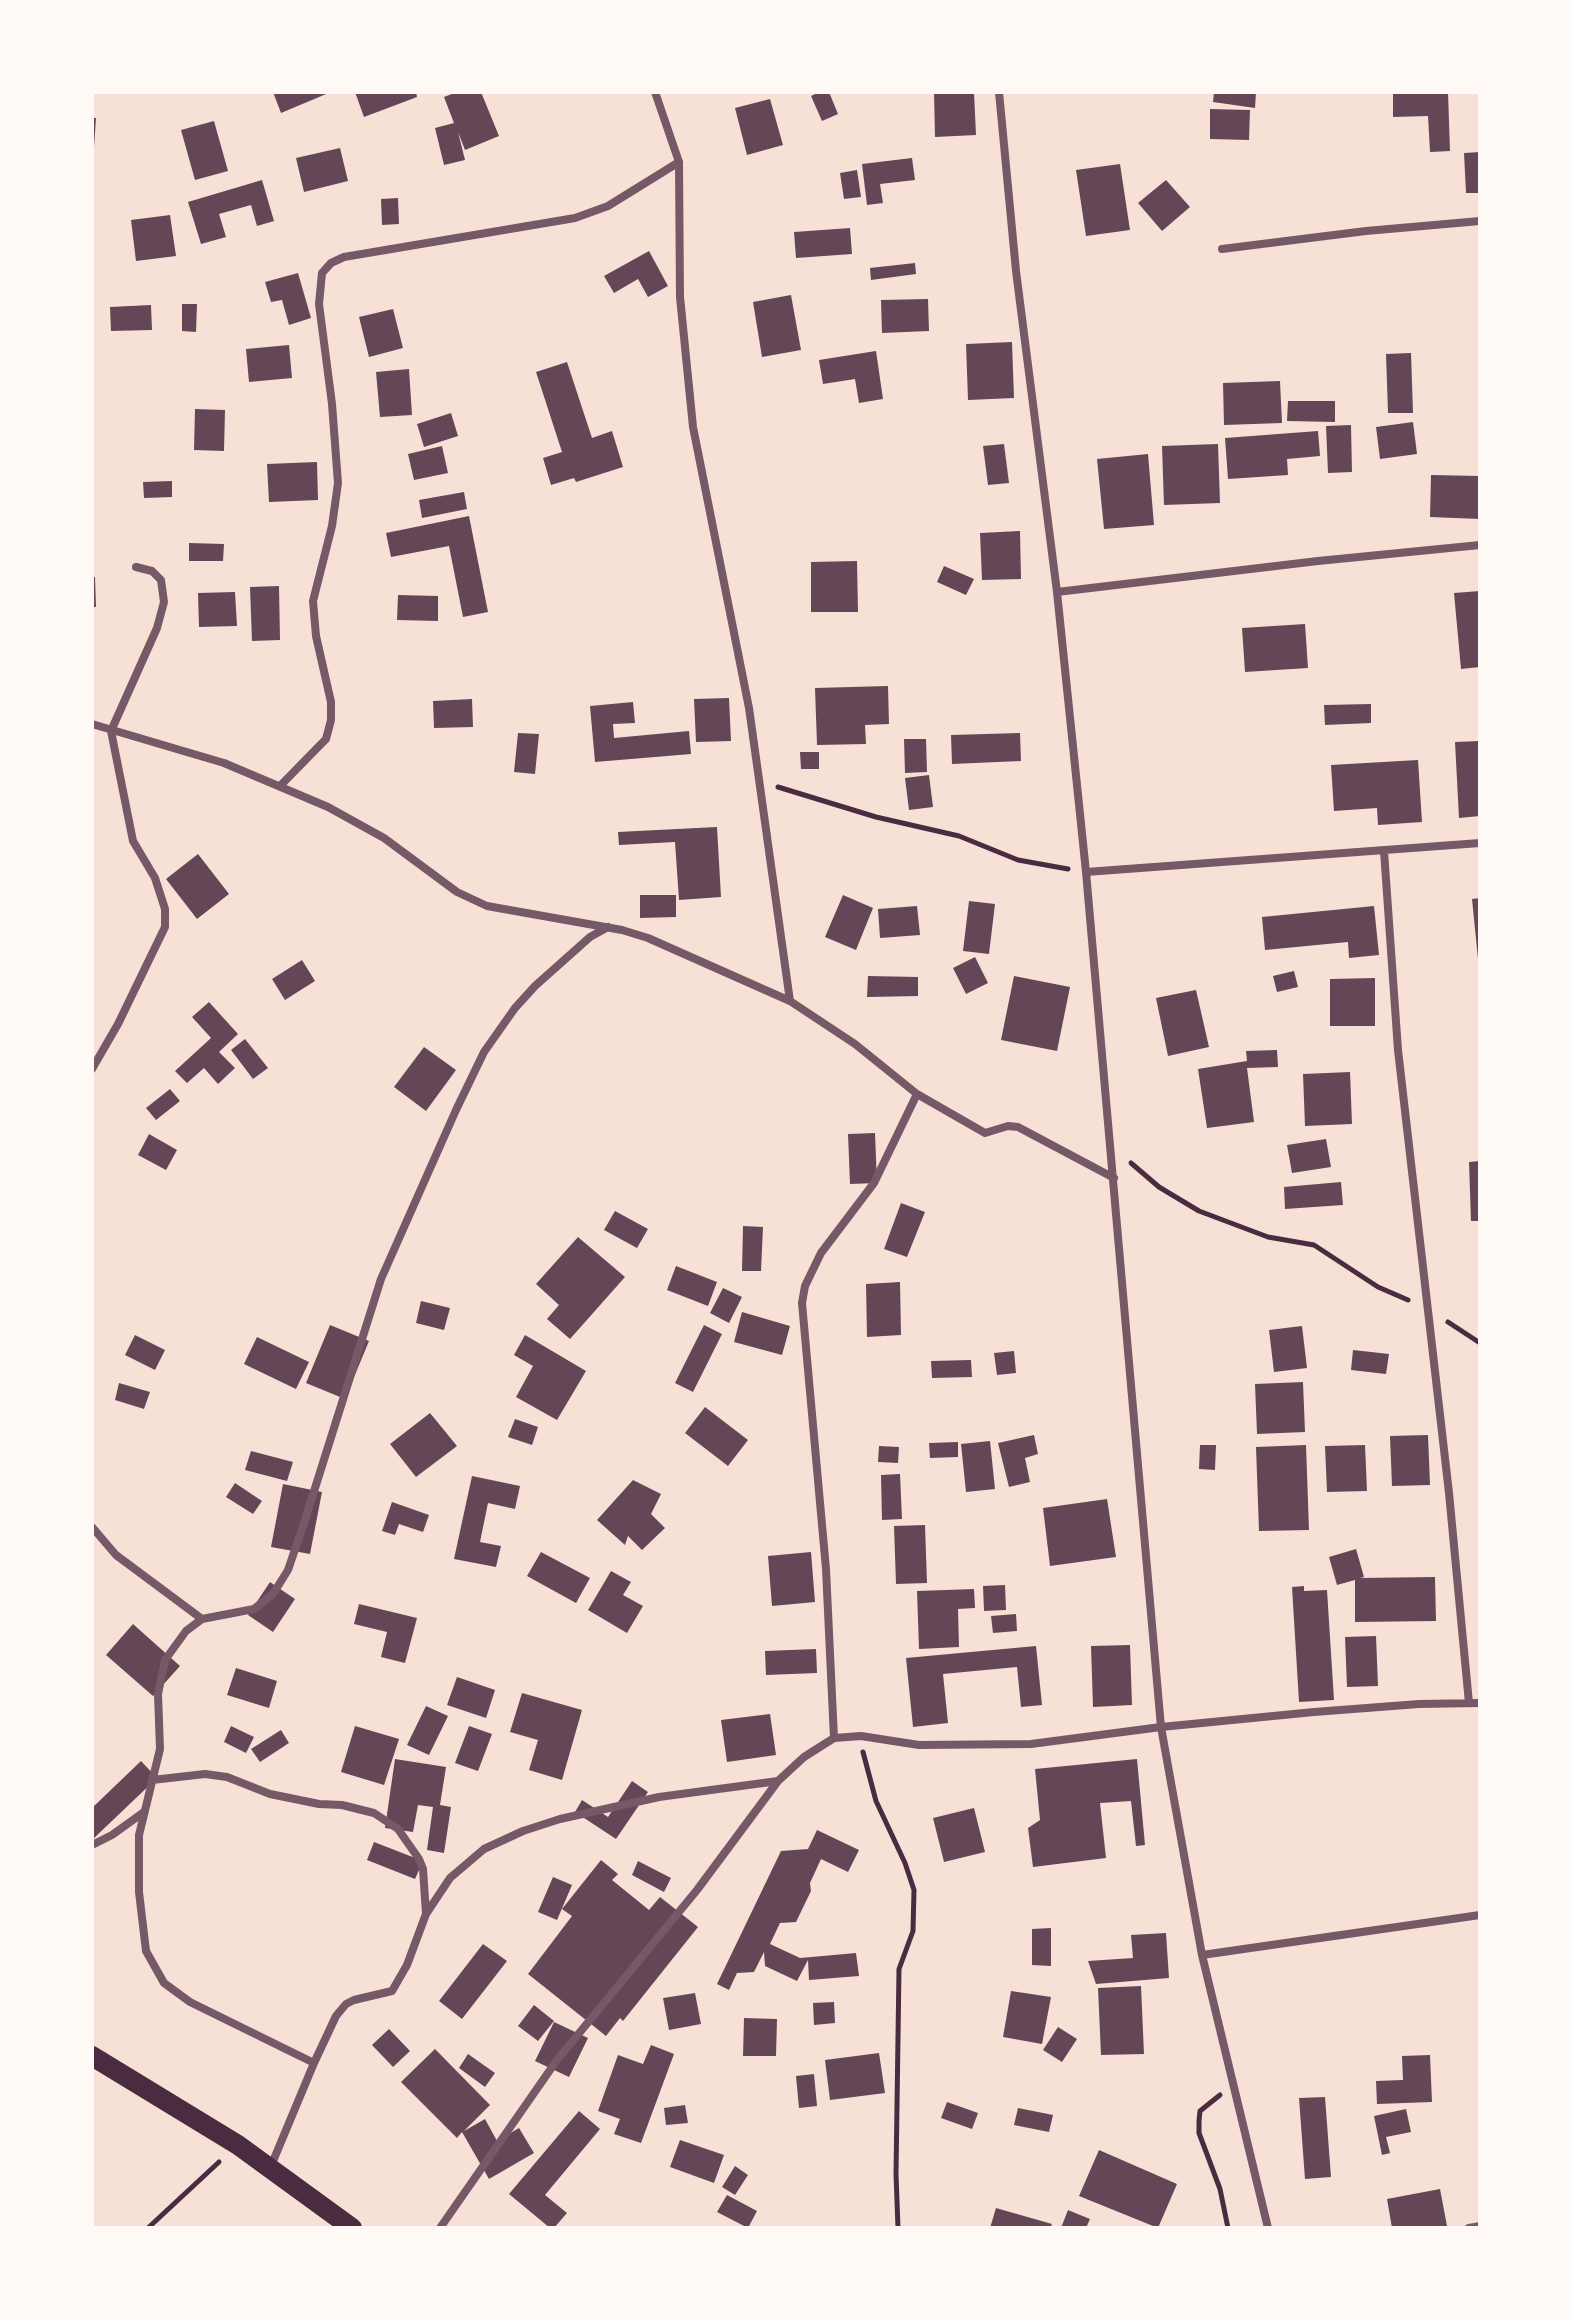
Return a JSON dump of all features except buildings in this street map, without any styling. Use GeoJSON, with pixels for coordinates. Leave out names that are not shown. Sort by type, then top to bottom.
{"type":"FeatureCollection","features":[{"type":"Feature","properties":{"kind":"main road"},"geometry":{"type":"LineString","coordinates":[[92,2056],[238,2145],[352,2228]]}},
{"type":"Feature","properties":{"kind":"street"},"geometry":{"type":"LineString","coordinates":[[655,92],[679,162],[680,297],[693,427],[712,531],[741,659],[790,1001]]}},
{"type":"Feature","properties":{"kind":"street"},"geometry":{"type":"LineString","coordinates":[[999,92],[1016,271],[1057,592],[1086,872],[1161,1727],[1202,1955],[1268,2228]]}},
{"type":"Feature","properties":{"kind":"street"},"geometry":{"type":"LineString","coordinates":[[280,786],[326,739],[331,720],[331,702],[316,636],[313,601],[332,526],[338,483],[319,304],[322,273],[331,263],[344,257],[575,218],[608,206],[679,162]]}},
{"type":"Feature","properties":{"kind":"street"},"geometry":{"type":"LineString","coordinates":[[1222,249],[1480,221]]}},
{"type":"Feature","properties":{"kind":"street"},"geometry":{"type":"LineString","coordinates":[[1057,592],[1480,545]]}},
{"type":"Feature","properties":{"kind":"street"},"geometry":{"type":"LineString","coordinates":[[92,1069],[118,1024],[165,927],[165,909],[155,878],[133,841],[111,731],[157,628],[164,602],[161,580],[152,571],[136,567]]}},
{"type":"Feature","properties":{"kind":"street"},"geometry":{"type":"LineString","coordinates":[[92,724],[224,763],[328,807],[384,838],[457,892],[487,906],[608,927],[648,938],[790,1001],[855,1044],[917,1094],[985,1133],[1008,1126],[1018,1127],[1114,1178]]}},
{"type":"Feature","properties":{"kind":"street"},"geometry":{"type":"LineString","coordinates":[[1086,872],[1480,843]]}},
{"type":"Feature","properties":{"kind":"street"},"geometry":{"type":"LineString","coordinates":[[1384,851],[1398,1050],[1469,1703]]}},
{"type":"Feature","properties":{"kind":"street"},"geometry":{"type":"LineString","coordinates":[[314,2063],[190,2002],[164,1983],[146,1951],[139,1892],[139,1835],[160,1749],[158,1694],[165,1660],[186,1631],[202,1619],[254,1609],[273,1594],[288,1570],[381,1279],[484,1052],[535,986],[590,937],[608,927]]}},
{"type":"Feature","properties":{"kind":"street"},"geometry":{"type":"LineString","coordinates":[[834,1738],[826,1569],[802,1303],[805,1286],[821,1253],[874,1183],[917,1094]]}},
{"type":"Feature","properties":{"kind":"street"},"geometry":{"type":"LineString","coordinates":[[92,1527],[116,1555],[202,1619]]}},
{"type":"Feature","properties":{"kind":"street"},"geometry":{"type":"LineString","coordinates":[[440,2228],[557,2060],[697,1890],[778,1781],[804,1757],[834,1738],[861,1736],[919,1745],[1031,1744],[1161,1727],[1344,1709],[1480,1703]]}},
{"type":"Feature","properties":{"kind":"street"},"geometry":{"type":"LineString","coordinates":[[152,1780],[205,1774],[227,1777],[270,1794],[374,1813],[398,1829],[419,1859],[423,1869],[426,1914]]}},
{"type":"Feature","properties":{"kind":"street"},"geometry":{"type":"LineString","coordinates":[[270,2170],[336,2016],[354,2000],[392,1991],[407,1965],[426,1914],[450,1878],[484,1849],[523,1831],[560,1819],[659,1797],[778,1781]]}},
{"type":"Feature","properties":{"kind":"street"},"geometry":{"type":"LineString","coordinates":[[92,1845],[144,1812]]}},
{"type":"Feature","properties":{"kind":"street"},"geometry":{"type":"LineString","coordinates":[[1202,1955],[1480,1915]]}},
{"type":"Feature","properties":{"kind":"street"},"geometry":{"type":"LineString","coordinates":[[1469,2228],[1480,2226]]}},
{"type":"Feature","properties":{"kind":"path"},"geometry":{"type":"LineString","coordinates":[[759,779],[804,797],[959,836],[1018,860],[1086,872]]}},
{"type":"Feature","properties":{"kind":"path"},"geometry":{"type":"LineString","coordinates":[[1112,1147],[1159,1187],[1199,1211],[1268,1237],[1314,1245],[1378,1287],[1427,1308],[1480,1343]]}},
{"type":"Feature","properties":{"kind":"path"},"geometry":{"type":"LineString","coordinates":[[861,1736],[876,1801],[914,1890],[913,1931],[899,1969],[898,2228]]}},
{"type":"Feature","properties":{"kind":"path"},"geometry":{"type":"LineString","coordinates":[[1228,2228],[1220,2189],[1199,2133],[1199,2121],[1200,2111],[1233,2084]]}},
{"type":"Feature","properties":{"kind":"path"},"geometry":{"type":"LineString","coordinates":[[148,2228],[238,2145]]}}]}
